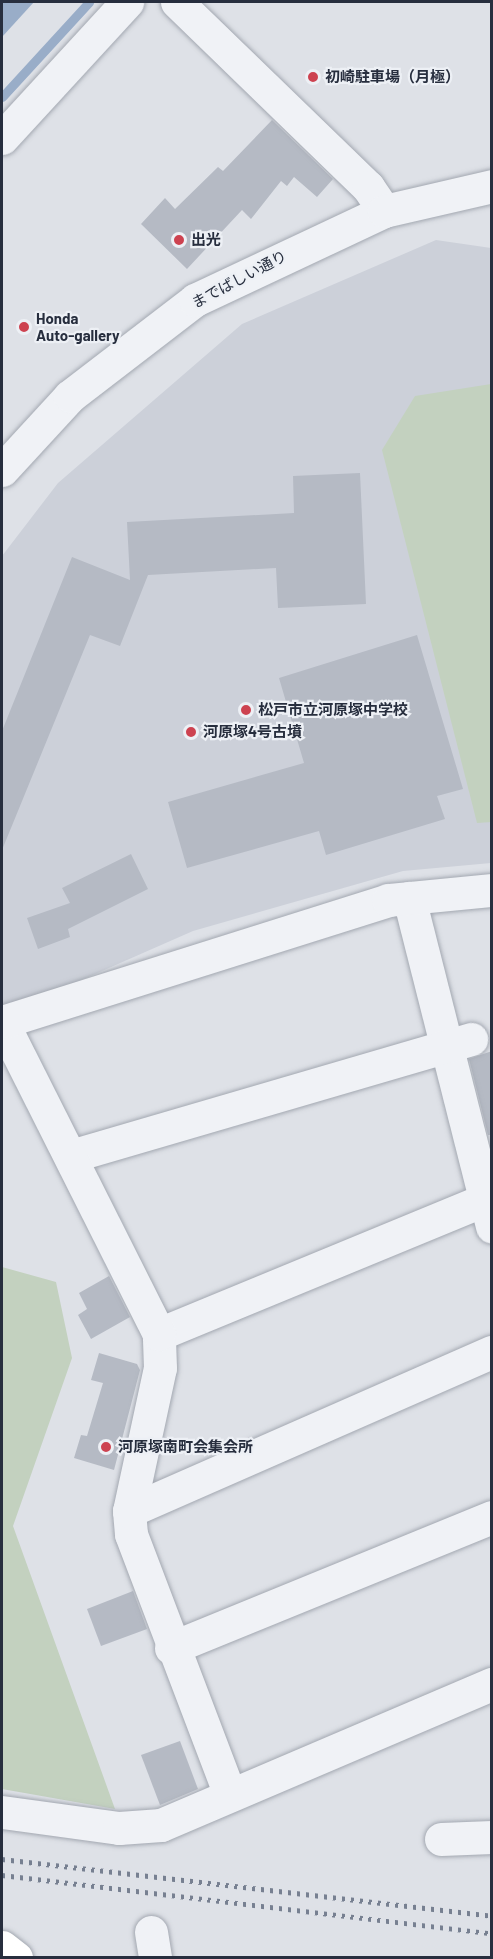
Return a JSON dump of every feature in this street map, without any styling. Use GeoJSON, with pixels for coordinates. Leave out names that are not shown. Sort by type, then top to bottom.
{"type":"FeatureCollection","features":[{"type":"Feature","properties":{"kind":"main road"},"geometry":{"type":"LineString","coordinates":[[2,1947],[16,1958]]}},
{"type":"Feature","properties":{"kind":"street"},"geometry":{"type":"LineString","coordinates":[[2,138],[127,2]]}},
{"type":"Feature","properties":{"kind":"street"},"geometry":{"type":"LineString","coordinates":[[177,2],[368,187],[384,211]]}},
{"type":"Feature","properties":{"kind":"street","name":"までばしい通り"},"geometry":{"type":"LineString","coordinates":[[2,470],[70,396],[195,300],[384,211],[492,186]]}},
{"type":"Feature","properties":{"kind":"street"},"geometry":{"type":"LineString","coordinates":[[230,1795],[171,1648],[131,1534],[129,1511],[160,1368],[159,1334],[2,1022],[143,974],[409,898],[492,890]]}},
{"type":"Feature","properties":{"kind":"street"},"geometry":{"type":"LineString","coordinates":[[159,1334],[489,1208],[459,1041],[409,898]]}},
{"type":"Feature","properties":{"kind":"street"},"geometry":{"type":"LineString","coordinates":[[70,1156],[459,1041]]}},
{"type":"Feature","properties":{"kind":"street"},"geometry":{"type":"LineString","coordinates":[[129,1511],[492,1352]]}},
{"type":"Feature","properties":{"kind":"street"},"geometry":{"type":"LineString","coordinates":[[171,1648],[492,1517]]}},
{"type":"Feature","properties":{"kind":"street"},"geometry":{"type":"LineString","coordinates":[[2,1812],[119,1828],[161,1825],[492,1684]]}},
{"type":"Feature","properties":{"kind":"street"},"geometry":{"type":"LineString","coordinates":[[441,1839],[492,1837]]}},
{"type":"Feature","properties":{"kind":"shaded area","name":"松戸市立河原塚中学校"},"geometry":{"type":"Polygon","coordinates":[[[436,240],[491,248],[491,863],[403,871],[193,931],[2,1015],[2,556],[58,483],[242,324],[436,240]]]}},
{"type":"Feature","properties":{"kind":"green space"},"geometry":{"type":"Polygon","coordinates":[[[491,384],[492,822],[477,823],[382,450],[415,396],[491,384]]]}},
{"type":"Feature","properties":{"kind":"green space"},"geometry":{"type":"Polygon","coordinates":[[[2,1267],[56,1282],[72,1358],[13,1526],[115,1809],[2,1789],[2,1267]]]}},
{"type":"Feature","properties":{"kind":"water"},"geometry":{"type":"Polygon","coordinates":[[[2,2],[34,2],[2,37],[2,2]]]}},
{"type":"Feature","properties":{"kind":"building"},"geometry":{"type":"Polygon","coordinates":[[[272,120],[333,179],[317,197],[294,177],[287,186],[281,181],[251,219],[242,210],[187,269],[141,224],[165,198],[175,209],[218,167],[223,171],[272,120]]]}},
{"type":"Feature","properties":{"kind":"building"},"geometry":{"type":"Polygon","coordinates":[[[360,473],[366,604],[278,608],[276,568],[148,575],[120,646],[90,635],[2,850],[2,731],[72,557],[130,580],[127,522],[294,513],[293,476],[360,473]]]}},
{"type":"Feature","properties":{"kind":"building"},"geometry":{"type":"Polygon","coordinates":[[[417,635],[463,789],[437,796],[445,819],[326,855],[319,831],[187,868],[168,802],[304,763],[279,678],[417,635]]]}},
{"type":"Feature","properties":{"kind":"building"},"geometry":{"type":"Polygon","coordinates":[[[131,854],[148,889],[68,929],[70,937],[38,949],[27,918],[70,903],[62,888],[131,854]]]}},
{"type":"Feature","properties":{"kind":"building"},"geometry":{"type":"Polygon","coordinates":[[[492,1051],[492,1135],[488,1135],[469,1059],[492,1051]]]}},
{"type":"Feature","properties":{"kind":"building"},"geometry":{"type":"Polygon","coordinates":[[[109,1276],[130,1317],[91,1339],[78,1315],[87,1309],[79,1293],[109,1276]]]}},
{"type":"Feature","properties":{"kind":"building"},"geometry":{"type":"Polygon","coordinates":[[[99,1353],[137,1364],[140,1370],[114,1470],[74,1458],[81,1435],[87,1436],[103,1383],[91,1380],[99,1353]]]}},
{"type":"Feature","properties":{"kind":"building"},"geometry":{"type":"Polygon","coordinates":[[[133,1591],[147,1629],[101,1646],[87,1609],[133,1591]]]}},
{"type":"Feature","properties":{"kind":"building"},"geometry":{"type":"Polygon","coordinates":[[[180,1741],[198,1789],[160,1805],[141,1755],[180,1741]]]}},
{"type":"Feature","properties":{"kind":"waterway"},"geometry":{"type":"LineString","coordinates":[[2,97],[89,2]]}},
{"type":"Feature","properties":{"kind":"railway"},"geometry":{"type":"LineString","coordinates":[[2,1859],[492,1916]]}},
{"type":"Feature","properties":{"kind":"railway"},"geometry":{"type":"LineString","coordinates":[[2,1875],[492,1933]]}},
{"type":"Feature","properties":{"kind":"place","name":"初崎駐車場（月極）"},"geometry":{"type":"Point","coordinates":[313,77]}},
{"type":"Feature","properties":{"kind":"place","name":"出光"},"geometry":{"type":"Point","coordinates":[179,240]}},
{"type":"Feature","properties":{"kind":"place","name":"Honda Auto-gallery"},"geometry":{"type":"Point","coordinates":[24,327]}},
{"type":"Feature","properties":{"kind":"place","name":"松戸市立河原塚中学校"},"geometry":{"type":"Point","coordinates":[246,710]}},
{"type":"Feature","properties":{"kind":"place","name":"河原塚4号古墳"},"geometry":{"type":"Point","coordinates":[191,732]}},
{"type":"Feature","properties":{"kind":"place","name":"河原塚南町会集会所"},"geometry":{"type":"Point","coordinates":[106,1447]}}]}
